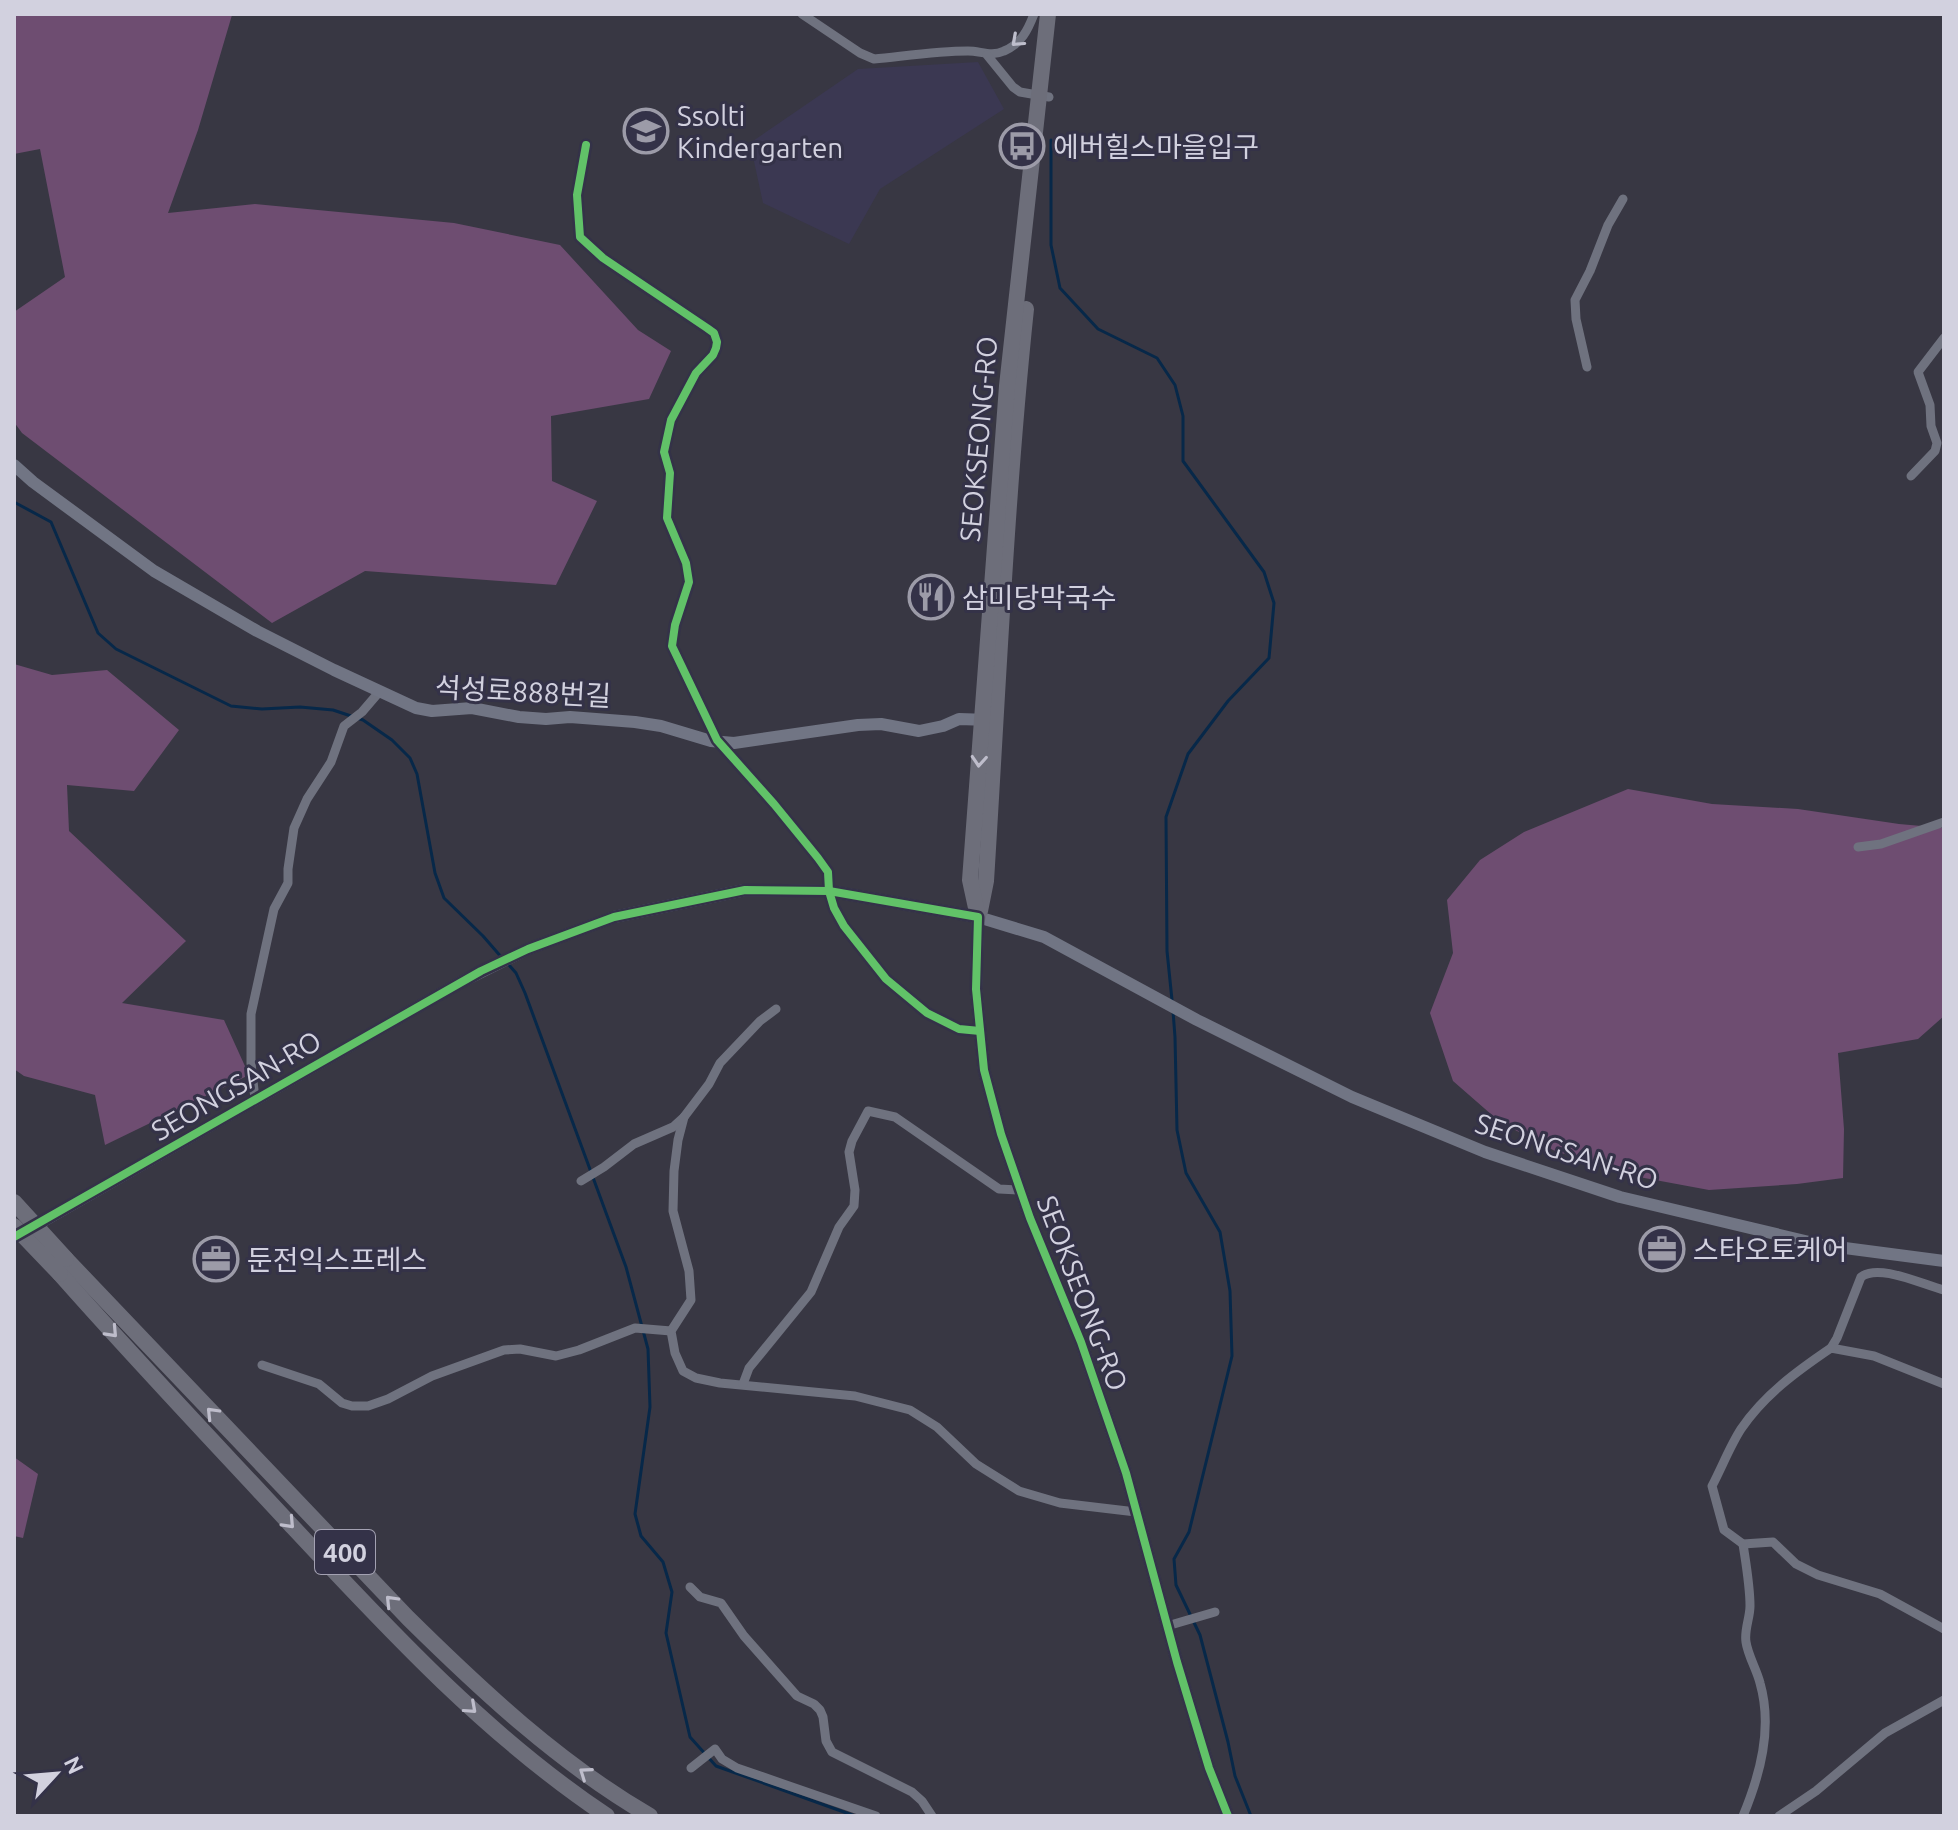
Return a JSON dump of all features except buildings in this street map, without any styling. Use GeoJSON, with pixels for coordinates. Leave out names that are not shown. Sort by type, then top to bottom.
{"type":"FeatureCollection","features":[{"type":"Feature","properties":{"kind":"highway","name":"SEOKSEONG-RO"},"geometry":{"type":"LineString","coordinates":[[978,917],[986,881],[989,720],[1044,97],[1048,14]]}},
{"type":"Feature","properties":{"kind":"highway","name":"SEOKSEONG-RO"},"geometry":{"type":"LineString","coordinates":[[1044,97],[1059,14]]}},
{"type":"Feature","properties":{"kind":"highway","name":"400"},"geometry":{"type":"LineString","coordinates":[[14,1202],[63,1266],[340,1578],[471,1708],[528,1757],[607,1816]]}},
{"type":"Feature","properties":{"kind":"highway","name":"400"},"geometry":{"type":"LineString","coordinates":[[14,1226],[63,1266],[451,1660],[531,1732],[586,1775],[650,1816]]}},
{"type":"Feature","properties":{"kind":"main road","name":"석성로888번길"},"geometry":{"type":"LineString","coordinates":[[14,465],[154,571],[257,631],[416,708],[432,711],[472,708],[519,717],[635,722],[734,743],[858,725],[881,724],[919,731],[959,719],[989,720]]}},
{"type":"Feature","properties":{"kind":"main road","name":"SEONGSAN-RO"},"geometry":{"type":"LineString","coordinates":[[14,1237],[481,971],[519,953],[614,917],[745,890],[829,891]]}},
{"type":"Feature","properties":{"kind":"main road"},"geometry":{"type":"LineString","coordinates":[[829,891],[978,917]]}},
{"type":"Feature","properties":{"kind":"main road","name":"SEONGSAN-RO"},"geometry":{"type":"LineString","coordinates":[[978,917],[1044,937],[1197,1020],[1367,1103],[1485,1152],[1620,1197],[1822,1245],[1944,1261]]}},
{"type":"Feature","properties":{"kind":"main road","name":"SEOKSEONG-RO"},"geometry":{"type":"LineString","coordinates":[[978,917],[976,989],[984,1070],[1001,1134],[1030,1218],[1081,1342],[1126,1473],[1209,1768],[1228,1816]]}},
{"type":"Feature","properties":{"kind":"street"},"geometry":{"type":"LineString","coordinates":[[802,14],[874,59],[971,51],[987,55],[1006,51],[1027,32],[1034,14]]}},
{"type":"Feature","properties":{"kind":"street"},"geometry":{"type":"LineString","coordinates":[[987,55],[1013,87],[1020,92],[1044,97]]}},
{"type":"Feature","properties":{"kind":"street"},"geometry":{"type":"LineString","coordinates":[[586,145],[577,195],[580,237],[603,258],[714,333],[717,342],[713,355],[696,373],[671,420],[664,452],[670,473],[667,518],[686,563],[689,582],[675,625],[672,646],[718,742],[774,804],[828,872],[834,908],[844,926],[886,979],[927,1013],[959,1029],[980,1031]]}},
{"type":"Feature","properties":{"kind":"street"},"geometry":{"type":"LineString","coordinates":[[1587,367],[1575,300],[1623,199]]}},
{"type":"Feature","properties":{"kind":"street"},"geometry":{"type":"LineString","coordinates":[[1911,476],[1935,451],[1937,443],[1931,426],[1930,405],[1918,372],[1944,338]]}},
{"type":"Feature","properties":{"kind":"street"},"geometry":{"type":"LineString","coordinates":[[255,1099],[251,1014],[274,909],[288,883],[294,828],[307,799],[331,762],[344,726],[362,712],[380,691]]}},
{"type":"Feature","properties":{"kind":"street"},"geometry":{"type":"LineString","coordinates":[[1858,847],[1881,844],[1944,822]]}},
{"type":"Feature","properties":{"kind":"street"},"geometry":{"type":"LineString","coordinates":[[583,1180],[634,1144],[673,1127],[709,1084],[720,1063],[760,1021],[776,1009]]}},
{"type":"Feature","properties":{"kind":"street"},"geometry":{"type":"LineString","coordinates":[[743,1384],[749,1368],[811,1292],[834,1237],[854,1206],[855,1190],[849,1152],[868,1111],[895,1117],[999,1189],[1020,1190]]}},
{"type":"Feature","properties":{"kind":"street"},"geometry":{"type":"LineString","coordinates":[[684,1117],[674,1171],[673,1211],[689,1271],[691,1300],[671,1331],[675,1353],[683,1371],[696,1378],[720,1383],[855,1396],[910,1410],[937,1427],[976,1464],[1019,1491],[1060,1503],[1136,1512]]}},
{"type":"Feature","properties":{"kind":"street"},"geometry":{"type":"LineString","coordinates":[[1944,1290],[1877,1271],[1867,1272],[1861,1277],[1831,1348],[1794,1373],[1741,1429],[1712,1486],[1724,1530],[1743,1544],[1773,1542],[1796,1564],[1818,1575],[1880,1594],[1944,1629]]}},
{"type":"Feature","properties":{"kind":"street"},"geometry":{"type":"LineString","coordinates":[[262,1365],[319,1384],[342,1403],[368,1406],[432,1376],[504,1350],[520,1349],[556,1356],[635,1328],[671,1331]]}},
{"type":"Feature","properties":{"kind":"street"},"geometry":{"type":"LineString","coordinates":[[1831,1348],[1874,1356],[1944,1384]]}},
{"type":"Feature","properties":{"kind":"street"},"geometry":{"type":"LineString","coordinates":[[1743,1544],[1751,1608],[1746,1643],[1761,1685],[1765,1729],[1762,1758],[1743,1816]]}},
{"type":"Feature","properties":{"kind":"street"},"geometry":{"type":"LineString","coordinates":[[690,1587],[700,1597],[721,1603],[744,1636],[797,1696],[820,1710],[826,1741],[832,1752],[912,1792],[932,1816]]}},
{"type":"Feature","properties":{"kind":"street"},"geometry":{"type":"LineString","coordinates":[[1167,1626],[1215,1612]]}},
{"type":"Feature","properties":{"kind":"street"},"geometry":{"type":"LineString","coordinates":[[1779,1816],[1816,1791],[1885,1733],[1944,1700]]}},
{"type":"Feature","properties":{"kind":"street"},"geometry":{"type":"LineString","coordinates":[[694,1766],[715,1749],[722,1759],[737,1768],[876,1816]]}},
{"type":"Feature","properties":{"kind":"shaded area"},"geometry":{"type":"Polygon","coordinates":[[[14,14],[232,15],[198,130],[168,213],[255,204],[454,223],[560,245],[638,330],[671,351],[649,399],[551,416],[552,481],[597,501],[556,585],[365,571],[272,623],[22,433],[14,422],[14,312],[65,277],[40,149],[14,154],[14,14]]]}},
{"type":"Feature","properties":{"kind":"shaded area"},"geometry":{"type":"Polygon","coordinates":[[[978,62],[1004,109],[880,189],[849,244],[763,203],[750,143],[858,69],[978,62]]]}},
{"type":"Feature","properties":{"kind":"shaded area"},"geometry":{"type":"Polygon","coordinates":[[[14,664],[52,675],[107,670],[179,730],[134,791],[67,785],[69,831],[186,941],[122,1003],[224,1020],[249,1075],[105,1145],[95,1095],[24,1076],[14,1069],[14,664]]]}},
{"type":"Feature","properties":{"kind":"shaded area"},"geometry":{"type":"Polygon","coordinates":[[[1628,789],[1712,804],[1798,809],[1944,828],[1944,1016],[1918,1039],[1838,1053],[1844,1129],[1843,1178],[1709,1190],[1639,1177],[1555,1151],[1500,1122],[1453,1081],[1430,1013],[1453,953],[1447,900],[1480,860],[1524,832],[1628,789]]]}},
{"type":"Feature","properties":{"kind":"shaded area"},"geometry":{"type":"Polygon","coordinates":[[[14,1457],[38,1474],[23,1538],[14,1536],[14,1457]]]}},
{"type":"Feature","properties":{"kind":"waterway"},"geometry":{"type":"LineString","coordinates":[[1051,140],[1051,245],[1060,288],[1098,329],[1157,358],[1175,385],[1183,416],[1183,461],[1264,572],[1274,603],[1269,658],[1228,701],[1188,754],[1166,817],[1167,951],[1172,1000]]}},
{"type":"Feature","properties":{"kind":"waterway"},"geometry":{"type":"LineString","coordinates":[[14,502],[51,522],[98,633],[116,649],[231,706],[333,710],[363,720],[392,740],[410,758],[417,774],[435,873],[444,898],[503,959]]}},
{"type":"Feature","properties":{"kind":"waterway"},"geometry":{"type":"LineString","coordinates":[[509,965],[525,993],[626,1267],[648,1349],[650,1407],[635,1514],[641,1536],[663,1562],[672,1592],[666,1633],[690,1737],[716,1766],[855,1816]]}},
{"type":"Feature","properties":{"kind":"waterway"},"geometry":{"type":"LineString","coordinates":[[1173,1011],[1177,1130],[1186,1173],[1220,1232],[1230,1291],[1232,1356],[1189,1532],[1174,1559],[1176,1585],[1200,1635],[1235,1776],[1251,1816]]}},
{"type":"Feature","properties":{"kind":"cycle path"},"geometry":{"type":"LineString","coordinates":[[586,145],[577,195],[580,237],[603,258],[714,333],[717,342],[713,355],[696,373],[671,420],[664,452],[670,473],[667,518],[686,563],[689,582],[675,625],[672,646],[717,740],[774,804],[828,872],[834,908],[844,926],[886,979],[927,1013],[959,1029],[980,1031]]}},
{"type":"Feature","properties":{"kind":"cycle path"},"geometry":{"type":"LineString","coordinates":[[14,1237],[481,971],[528,949],[614,917],[745,890],[829,891],[978,917],[976,989],[984,1070],[1001,1134],[1030,1218],[1081,1342],[1126,1473],[1177,1662],[1209,1768],[1228,1816]]}},
{"type":"Feature","properties":{"kind":"place","name":"Ssolti Kindergarten"},"geometry":{"type":"Point","coordinates":[646,131]}},
{"type":"Feature","properties":{"kind":"place","name":"에버힐스마을입구"},"geometry":{"type":"Point","coordinates":[1022,146]}},
{"type":"Feature","properties":{"kind":"place","name":"삼미당막국수"},"geometry":{"type":"Point","coordinates":[931,597]}},
{"type":"Feature","properties":{"kind":"place","name":"스타오토케어"},"geometry":{"type":"Point","coordinates":[1662,1249]}},
{"type":"Feature","properties":{"kind":"place","name":"둔전익스프레스"},"geometry":{"type":"Point","coordinates":[216,1259]}}]}
